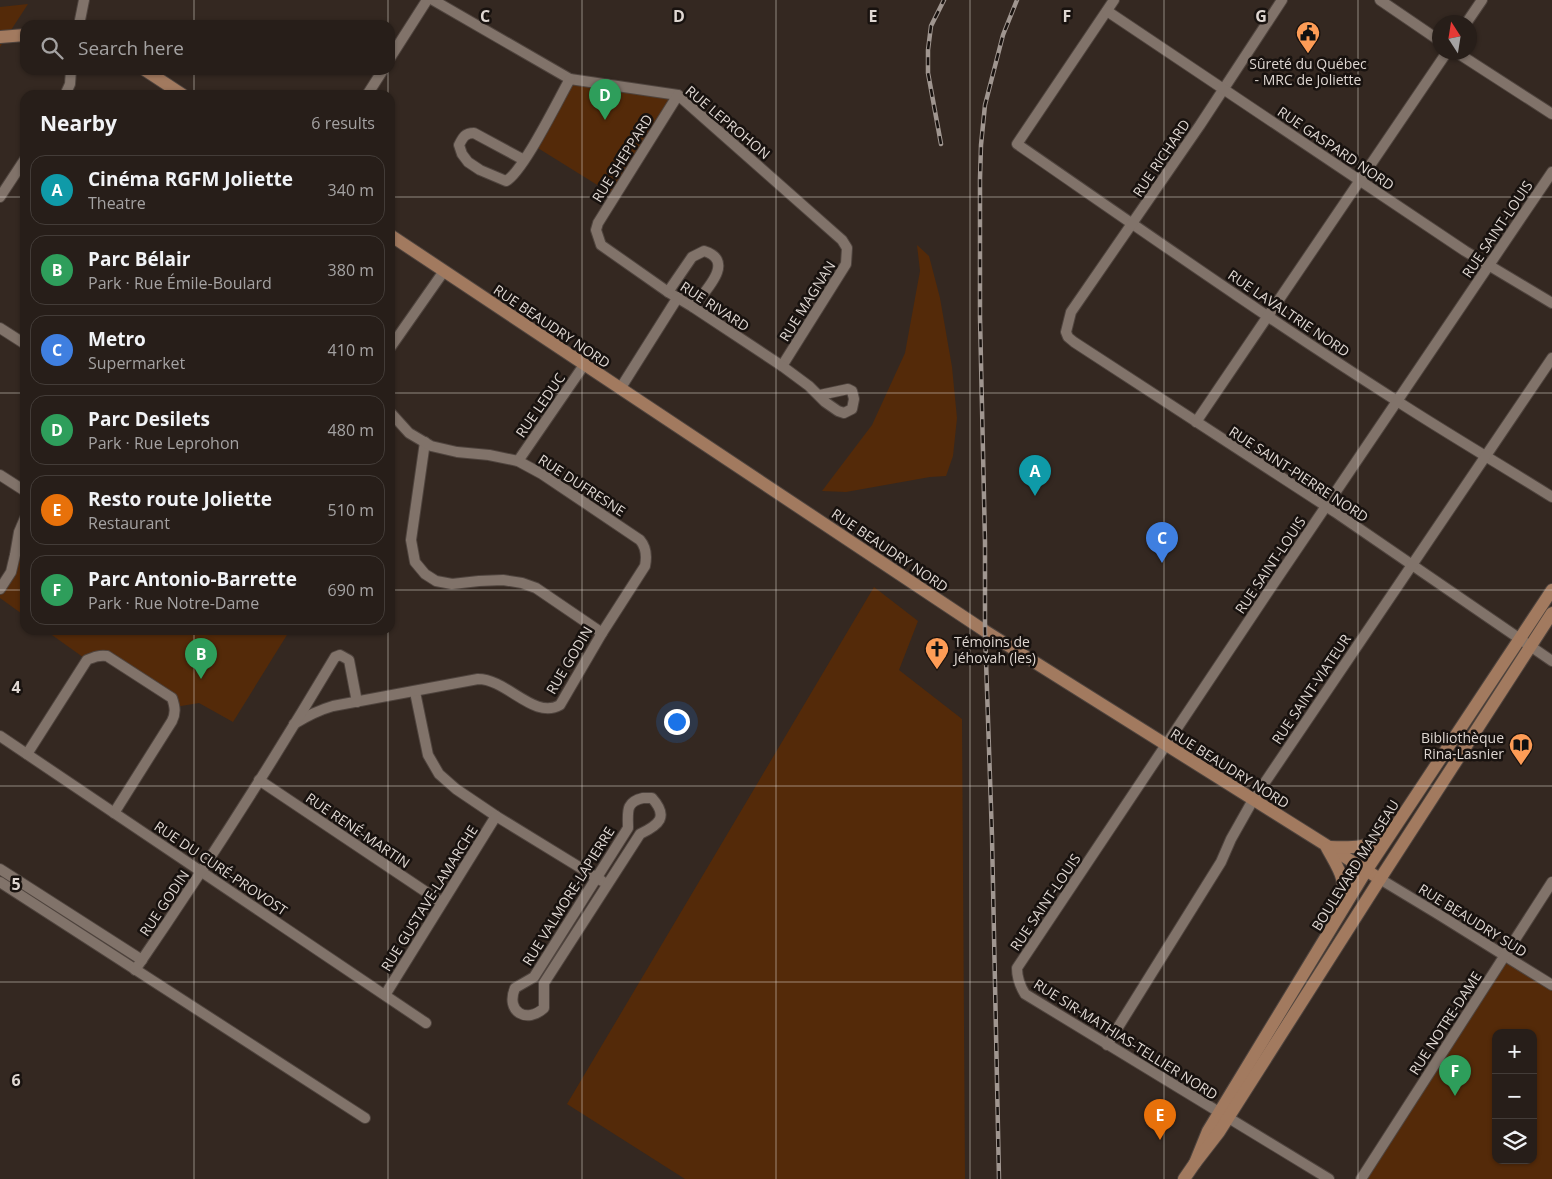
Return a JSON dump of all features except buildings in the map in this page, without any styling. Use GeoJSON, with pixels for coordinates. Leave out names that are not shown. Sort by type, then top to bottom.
{"type":"FeatureCollection","features":[{"type":"Feature","properties":{"kind":"main road"},"geometry":{"type":"LineString","coordinates":[[0,37],[20,35]]}},
{"type":"Feature","properties":{"kind":"main road"},"geometry":{"type":"LineString","coordinates":[[153,75],[175,90]]}},
{"type":"Feature","properties":{"kind":"main road","name":"RUE BEAUDRY NORD"},"geometry":{"type":"LineString","coordinates":[[395,238],[985,632],[1380,879]]}},
{"type":"Feature","properties":{"kind":"main road","name":"BOULEVARD MANSEAU"},"geometry":{"type":"LineString","coordinates":[[1184,1179],[1195,1163],[1208,1131],[1223,1116],[1380,879],[1525,642],[1552,590]]}},
{"type":"Feature","properties":{"kind":"main road","name":"BOULEVARD MANSEAU"},"geometry":{"type":"LineString","coordinates":[[1223,1116],[1366,871],[1525,642],[1552,613]]}},
{"type":"Feature","properties":{"kind":"main road"},"geometry":{"type":"LineString","coordinates":[[1326,846],[1353,848],[1377,842],[1394,832]]}},
{"type":"Feature","properties":{"kind":"main road"},"geometry":{"type":"LineString","coordinates":[[1326,846],[1344,882],[1344,893],[1337,921]]}},
{"type":"Feature","properties":{"kind":"street"},"geometry":{"type":"LineString","coordinates":[[79,20],[84,0]]}},
{"type":"Feature","properties":{"kind":"street"},"geometry":{"type":"LineString","coordinates":[[395,50],[427,0]]}},
{"type":"Feature","properties":{"kind":"street","name":"RUE LEPROHON"},"geometry":{"type":"LineString","coordinates":[[432,0],[570,79],[678,95],[842,240],[847,248]]}},
{"type":"Feature","properties":{"kind":"street"},"geometry":{"type":"LineString","coordinates":[[1107,11],[1114,0]]}},
{"type":"Feature","properties":{"kind":"street","name":"RUE RICHARD"},"geometry":{"type":"LineString","coordinates":[[1066,332],[1071,312],[1133,224],[1282,0]]}},
{"type":"Feature","properties":{"kind":"street"},"geometry":{"type":"LineString","coordinates":[[1380,0],[1432,36]]}},
{"type":"Feature","properties":{"kind":"street"},"geometry":{"type":"LineString","coordinates":[[1472,15],[1482,0]]}},
{"type":"Feature","properties":{"kind":"street","name":"RUE GASPARD NORD"},"geometry":{"type":"LineString","coordinates":[[1107,11],[1488,266],[1552,303]]}},
{"type":"Feature","properties":{"kind":"street","name":"RUE LAVALTRIE NORD"},"geometry":{"type":"LineString","coordinates":[[1107,11],[1018,144],[1268,316],[1397,401],[1552,497]]}},
{"type":"Feature","properties":{"kind":"street"},"geometry":{"type":"LineString","coordinates":[[1196,422],[1442,60]]}},
{"type":"Feature","properties":{"kind":"street"},"geometry":{"type":"LineString","coordinates":[[1468,60],[1552,114]]}},
{"type":"Feature","properties":{"kind":"street"},"geometry":{"type":"LineString","coordinates":[[67,90],[71,75]]}},
{"type":"Feature","properties":{"kind":"street"},"geometry":{"type":"LineString","coordinates":[[370,90],[380,75]]}},
{"type":"Feature","properties":{"kind":"street"},"geometry":{"type":"LineString","coordinates":[[524,160],[474,133],[463,136],[459,145],[462,154],[468,162],[480,170],[501,179],[512,178],[524,160],[570,79]]}},
{"type":"Feature","properties":{"kind":"street","name":"RUE SHEPPARD"},"geometry":{"type":"LineString","coordinates":[[598,238],[596,230],[598,223],[678,95]]}},
{"type":"Feature","properties":{"kind":"street"},"geometry":{"type":"LineString","coordinates":[[0,197],[20,167]]}},
{"type":"Feature","properties":{"kind":"street","name":"RUE SAINT-LOUIS"},"geometry":{"type":"LineString","coordinates":[[1017,976],[1017,968],[1025,955],[1552,172]]}},
{"type":"Feature","properties":{"kind":"street","name":"RUE RIVARD"},"geometry":{"type":"LineString","coordinates":[[598,238],[601,245],[668,292],[782,366],[820,396]]}},
{"type":"Feature","properties":{"kind":"street","name":"RUE MAGNAN"},"geometry":{"type":"LineString","coordinates":[[782,366],[846,264],[847,248]]}},
{"type":"Feature","properties":{"kind":"street"},"geometry":{"type":"LineString","coordinates":[[668,292],[692,257],[704,251],[711,253],[718,262],[719,268],[716,277],[693,307]]}},
{"type":"Feature","properties":{"kind":"street"},"geometry":{"type":"LineString","coordinates":[[395,341],[444,271]]}},
{"type":"Feature","properties":{"kind":"street"},"geometry":{"type":"LineString","coordinates":[[620,389],[678,297]]}},
{"type":"Feature","properties":{"kind":"street"},"geometry":{"type":"LineString","coordinates":[[0,328],[20,341]]}},
{"type":"Feature","properties":{"kind":"street","name":"RUE SAINT-PIERRE NORD"},"geometry":{"type":"LineString","coordinates":[[1066,332],[1068,337],[1074,342],[1326,507],[1552,661]]}},
{"type":"Feature","properties":{"kind":"street","name":"RUE SAINT-VIATEUR"},"geometry":{"type":"LineString","coordinates":[[1107,1045],[1221,862],[1231,839],[1253,800],[1552,358]]}},
{"type":"Feature","properties":{"kind":"street","name":"RUE LEDUC"},"geometry":{"type":"LineString","coordinates":[[518,461],[584,365]]}},
{"type":"Feature","properties":{"kind":"street","name":"RUE DUFRESNE"},"geometry":{"type":"LineString","coordinates":[[395,418],[409,433],[431,446],[518,461],[577,496],[640,540],[644,544],[645,550]]}},
{"type":"Feature","properties":{"kind":"street"},"geometry":{"type":"LineString","coordinates":[[425,442],[411,540],[415,562],[425,574],[436,581],[452,584],[503,580],[522,583],[536,588],[602,633]]}},
{"type":"Feature","properties":{"kind":"street"},"geometry":{"type":"LineString","coordinates":[[0,475],[20,488]]}},
{"type":"Feature","properties":{"kind":"street"},"geometry":{"type":"LineString","coordinates":[[0,589],[11,572],[20,540]]}},
{"type":"Feature","properties":{"kind":"street","name":"RUE GODIN"},"geometry":{"type":"LineString","coordinates":[[294,724],[320,710],[478,679],[488,679],[536,706],[544,709],[554,708],[560,704],[645,566],[647,557],[645,550]]}},
{"type":"Feature","properties":{"kind":"street"},"geometry":{"type":"LineString","coordinates":[[27,754],[87,660],[94,657],[100,655],[107,656],[172,698],[175,706],[172,721],[114,813]]}},
{"type":"Feature","properties":{"kind":"street","name":"RUE GODIN"},"geometry":{"type":"LineString","coordinates":[[135,970],[201,873],[335,657],[340,655],[349,660],[357,702]]}},
{"type":"Feature","properties":{"kind":"street"},"geometry":{"type":"LineString","coordinates":[[415,692],[428,755],[439,774],[456,789],[496,816],[607,884]]}},
{"type":"Feature","properties":{"kind":"street","name":"RUE DU CURÉ-PROVOST"},"geometry":{"type":"LineString","coordinates":[[0,736],[426,1023]]}},
{"type":"Feature","properties":{"kind":"street","name":"RUE RENÉ-MARTIN"},"geometry":{"type":"LineString","coordinates":[[259,780],[442,902]]}},
{"type":"Feature","properties":{"kind":"street","name":"RUE VALMORE-LAPIERRE"},"geometry":{"type":"LineString","coordinates":[[652,798],[658,804],[661,812],[660,821],[656,826],[640,834],[607,884],[544,983],[544,1008],[533,1015],[518,1013],[513,1008],[511,1000],[515,988],[534,977],[628,828],[629,807],[635,800],[652,798]]}},
{"type":"Feature","properties":{"kind":"street","name":"RUE GUSTAVE-LAMARCHE"},"geometry":{"type":"LineString","coordinates":[[385,995],[496,816]]}},
{"type":"Feature","properties":{"kind":"street"},"geometry":{"type":"LineString","coordinates":[[0,869],[142,960]]}},
{"type":"Feature","properties":{"kind":"street","name":"RUE BEAUDRY SUD"},"geometry":{"type":"LineString","coordinates":[[1380,879],[1552,985]]}},
{"type":"Feature","properties":{"kind":"street"},"geometry":{"type":"LineString","coordinates":[[0,882],[365,1118]]}},
{"type":"Feature","properties":{"kind":"street","name":"RUE NOTRE-DAME"},"geometry":{"type":"LineString","coordinates":[[1361,1179],[1552,882]]}},
{"type":"Feature","properties":{"kind":"street","name":"RUE SIR-MATHIAS-TELLIER NORD"},"geometry":{"type":"LineString","coordinates":[[1017,976],[1025,994],[1329,1179]]}},
{"type":"Feature","properties":{"kind":"shaded area"},"geometry":{"type":"Polygon","coordinates":[[[28,4],[0,47],[0,7],[28,4]]]}},
{"type":"Feature","properties":{"kind":"shaded area"},"geometry":{"type":"Polygon","coordinates":[[[570,79],[678,95],[615,196],[533,145],[570,79]]]}},
{"type":"Feature","properties":{"kind":"shaded area"},"geometry":{"type":"Polygon","coordinates":[[[917,245],[929,256],[940,298],[952,367],[957,418],[953,456],[946,476],[930,477],[846,492],[822,491],[872,425],[905,353],[920,271],[917,245]]]}},
{"type":"Feature","properties":{"kind":"shaded area"},"geometry":{"type":"Polygon","coordinates":[[[19,532],[20,612],[0,598],[0,589],[19,532]]]}},
{"type":"Feature","properties":{"kind":"shaded area"},"geometry":{"type":"Polygon","coordinates":[[[874,587],[918,621],[899,670],[962,719],[965,1179],[685,1179],[567,1104],[874,587]]]}},
{"type":"Feature","properties":{"kind":"shaded area"},"geometry":{"type":"Polygon","coordinates":[[[52,635],[287,635],[233,722],[199,703],[175,707],[107,656],[87,660],[52,635]]]}},
{"type":"Feature","properties":{"kind":"shaded area"},"geometry":{"type":"Polygon","coordinates":[[[1504,955],[1552,985],[1552,1179],[1361,1179],[1504,955]]]}},
{"type":"Feature","properties":{"kind":"railway"},"geometry":{"type":"LineString","coordinates":[[941,144],[928,73],[928,50],[931,26],[944,0]]}},
{"type":"Feature","properties":{"kind":"railway"},"geometry":{"type":"LineString","coordinates":[[999,1179],[992,837],[985,631],[980,317],[980,179],[985,105],[1003,35],[1017,0]]}},
{"type":"Feature","properties":{"kind":"place","name":"Sûreté du Québec - MRC de Joliette"},"geometry":{"type":"Point","coordinates":[1308,54]}},
{"type":"Feature","properties":{"kind":"place","name":"Parc Desilets"},"geometry":{"type":"Point","coordinates":[605,120]}},
{"type":"Feature","properties":{"kind":"place","name":"Cinéma RGFM Joliette"},"geometry":{"type":"Point","coordinates":[1035,496]}},
{"type":"Feature","properties":{"kind":"place","name":"Metro"},"geometry":{"type":"Point","coordinates":[1162,563]}},
{"type":"Feature","properties":{"kind":"place","name":"Témoins de Jéhovah (les)"},"geometry":{"type":"Point","coordinates":[937,670]}},
{"type":"Feature","properties":{"kind":"place","name":"Parc Bélair"},"geometry":{"type":"Point","coordinates":[201,679]}},
{"type":"Feature","properties":{"kind":"place","name":"Bibliothèque Rina-Lasnier"},"geometry":{"type":"Point","coordinates":[1521,766]}},
{"type":"Feature","properties":{"kind":"place","name":"Parc Antonio-Barrette"},"geometry":{"type":"Point","coordinates":[1455,1096]}},
{"type":"Feature","properties":{"kind":"place","name":"Resto route Joliette"},"geometry":{"type":"Point","coordinates":[1160,1140]}}]}
